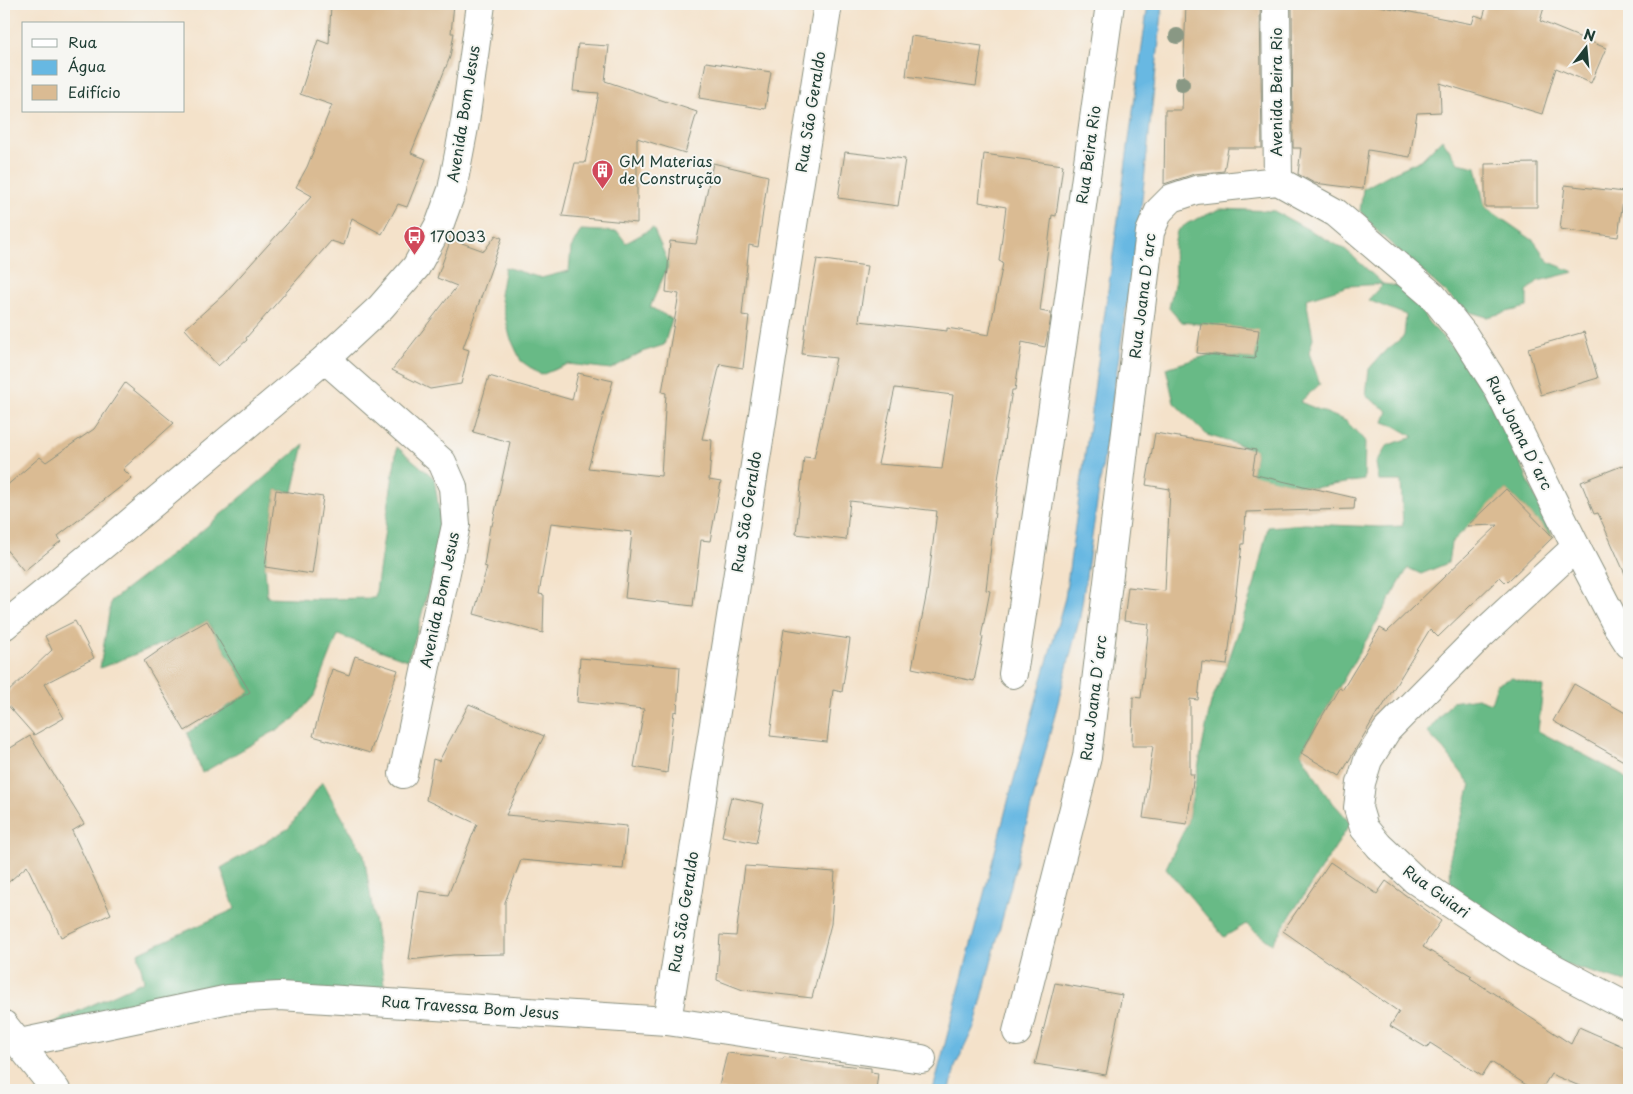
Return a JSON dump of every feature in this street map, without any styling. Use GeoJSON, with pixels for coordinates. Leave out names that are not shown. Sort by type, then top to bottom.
{"type":"FeatureCollection","features":[{"type":"Feature","properties":{"kind":"street","name":"Avenida Bom Jesus"},"geometry":{"type":"LineString","coordinates":[[4,626],[325,359],[381,307],[416,267],[440,222],[452,190],[459,154],[480,4]]}},
{"type":"Feature","properties":{"kind":"street","name":"Rua São Geraldo"},"geometry":{"type":"LineString","coordinates":[[667,1021],[828,4]]}},
{"type":"Feature","properties":{"kind":"street","name":"Rua Beira Rio"},"geometry":{"type":"LineString","coordinates":[[1013,674],[1068,306],[1110,4]]}},
{"type":"Feature","properties":{"kind":"street","name":"Avenida Beira Rio"},"geometry":{"type":"LineString","coordinates":[[1276,4],[1278,181]]}},
{"type":"Feature","properties":{"kind":"street","name":"Rua Joana D´arc"},"geometry":{"type":"LineString","coordinates":[[1017,1032],[1088,757],[1150,232],[1159,211],[1172,198],[1196,190],[1278,181],[1336,213],[1433,296],[1464,335],[1497,387],[1576,547],[1616,624],[1629,644]]}},
{"type":"Feature","properties":{"kind":"street","name":"Avenida Bom Jesus"},"geometry":{"type":"LineString","coordinates":[[325,359],[442,462],[453,487],[456,525],[403,774]]}},
{"type":"Feature","properties":{"kind":"street","name":"Rua Guiari"},"geometry":{"type":"LineString","coordinates":[[1576,547],[1478,638],[1387,730],[1368,760],[1361,783],[1358,808],[1364,828],[1379,846],[1415,880],[1525,953],[1629,1008]]}},
{"type":"Feature","properties":{"kind":"street","name":"Rua Travessa Bom Jesus"},"geometry":{"type":"LineString","coordinates":[[12,1034],[229,999],[280,996],[667,1021],[922,1059]]}},
{"type":"Feature","properties":{"kind":"street"},"geometry":{"type":"LineString","coordinates":[[12,1034],[56,1090]]}},
{"type":"Feature","properties":{"kind":"green space"},"geometry":{"type":"Polygon","coordinates":[[[1442,139],[1458,163],[1476,167],[1485,207],[1534,241],[1549,262],[1574,272],[1538,281],[1527,291],[1527,307],[1487,317],[1463,310],[1379,233],[1360,211],[1363,189],[1421,160],[1442,139]]]}},
{"type":"Feature","properties":{"kind":"green space"},"geometry":{"type":"Polygon","coordinates":[[[1220,209],[1274,211],[1346,250],[1383,284],[1348,286],[1306,299],[1313,338],[1309,353],[1320,384],[1300,402],[1346,421],[1365,441],[1364,480],[1313,488],[1252,475],[1256,450],[1207,435],[1174,403],[1166,368],[1209,355],[1255,359],[1258,330],[1181,322],[1169,308],[1175,280],[1174,246],[1177,231],[1188,223],[1220,209]]]}},
{"type":"Feature","properties":{"kind":"green space"},"geometry":{"type":"Polygon","coordinates":[[[653,228],[669,264],[650,307],[672,319],[664,345],[642,352],[611,369],[568,364],[541,375],[521,361],[510,337],[500,295],[505,267],[541,278],[569,271],[571,248],[581,230],[618,232],[626,243],[653,228]]]}},
{"type":"Feature","properties":{"kind":"green space"},"geometry":{"type":"Polygon","coordinates":[[[1383,284],[1404,287],[1429,323],[1452,346],[1488,392],[1493,410],[1512,444],[1553,537],[1506,489],[1451,543],[1448,563],[1421,574],[1408,568],[1301,753],[1327,796],[1351,823],[1272,944],[1246,924],[1224,937],[1166,868],[1187,824],[1211,702],[1227,665],[1254,586],[1268,527],[1305,524],[1403,526],[1401,481],[1379,481],[1376,463],[1388,445],[1414,437],[1384,422],[1388,411],[1366,396],[1369,369],[1382,354],[1404,336],[1406,315],[1368,300],[1383,284]]]}},
{"type":"Feature","properties":{"kind":"green space"},"geometry":{"type":"Polygon","coordinates":[[[304,444],[293,492],[276,490],[265,567],[267,597],[320,599],[375,598],[397,447],[434,478],[443,535],[415,639],[407,660],[338,635],[314,696],[292,721],[202,773],[187,733],[250,692],[207,621],[177,638],[100,668],[111,601],[198,534],[304,444]]]}},
{"type":"Feature","properties":{"kind":"green space"},"geometry":{"type":"Polygon","coordinates":[[[1512,678],[1543,687],[1538,731],[1621,774],[1629,783],[1629,833],[1626,838],[1629,840],[1629,978],[1626,982],[1559,963],[1451,903],[1450,857],[1471,785],[1444,750],[1427,732],[1452,702],[1477,698],[1491,703],[1497,684],[1512,678]]]}},
{"type":"Feature","properties":{"kind":"green space"},"geometry":{"type":"Polygon","coordinates":[[[322,782],[364,855],[386,996],[48,1025],[144,981],[138,953],[235,909],[221,868],[289,828],[322,782]]]}},
{"type":"Feature","properties":{"kind":"water"},"geometry":{"type":"Polygon","coordinates":[[[1148,4],[1163,4],[1141,209],[1080,617],[975,1025],[955,1067],[950,1090],[933,1090],[1011,790],[1065,598],[1148,4]]]}},
{"type":"Feature","properties":{"kind":"building"},"geometry":{"type":"Polygon","coordinates":[[[331,4],[454,4],[451,33],[454,33],[450,57],[411,153],[426,159],[407,207],[398,204],[382,234],[352,218],[344,245],[331,241],[246,338],[247,340],[218,366],[185,329],[224,294],[312,196],[296,187],[307,167],[332,105],[300,94],[318,40],[329,44],[331,4]]]}},
{"type":"Feature","properties":{"kind":"building"},"geometry":{"type":"Polygon","coordinates":[[[1186,4],[1260,4],[1262,148],[1228,148],[1224,171],[1194,174],[1164,184],[1165,110],[1182,110],[1186,4]]]}},
{"type":"Feature","properties":{"kind":"building"},"geometry":{"type":"Polygon","coordinates":[[[1292,4],[1369,4],[1472,24],[1475,15],[1483,18],[1487,4],[1545,4],[1540,21],[1606,48],[1591,83],[1556,68],[1542,114],[1440,83],[1441,112],[1417,113],[1410,157],[1368,150],[1363,189],[1314,183],[1298,174],[1301,148],[1293,148],[1292,4]]]}},
{"type":"Feature","properties":{"kind":"building"},"geometry":{"type":"Polygon","coordinates":[[[911,36],[982,46],[976,86],[906,76],[911,36]]]}},
{"type":"Feature","properties":{"kind":"building"},"geometry":{"type":"Polygon","coordinates":[[[578,44],[609,46],[605,81],[697,112],[685,153],[637,138],[637,223],[562,216],[575,163],[585,163],[599,93],[573,91],[578,44]]]}},
{"type":"Feature","properties":{"kind":"building"},"geometry":{"type":"Polygon","coordinates":[[[706,62],[771,72],[765,109],[699,98],[706,62]]]}},
{"type":"Feature","properties":{"kind":"building"},"geometry":{"type":"Polygon","coordinates":[[[845,152],[905,159],[898,206],[838,198],[845,152]]]}},
{"type":"Feature","properties":{"kind":"building"},"geometry":{"type":"Polygon","coordinates":[[[984,154],[1063,165],[1056,216],[1052,215],[1040,311],[1051,313],[1050,323],[1045,347],[1022,342],[1015,390],[1012,390],[997,486],[986,590],[990,591],[974,681],[912,668],[927,592],[937,511],[850,501],[846,540],[796,534],[804,457],[814,458],[836,358],[802,354],[817,259],[867,266],[859,321],[947,331],[947,328],[989,335],[1003,263],[999,261],[1006,207],[979,202],[984,154]],[[895,388],[878,464],[942,469],[953,395],[895,388]]]}},
{"type":"Feature","properties":{"kind":"building"},"geometry":{"type":"Polygon","coordinates":[[[713,163],[768,176],[758,247],[749,245],[742,315],[749,316],[743,368],[720,364],[702,439],[712,440],[709,480],[721,482],[710,541],[701,540],[693,606],[625,598],[632,532],[551,523],[539,594],[544,595],[543,633],[474,614],[487,567],[484,566],[490,526],[492,526],[510,442],[473,432],[489,376],[572,400],[578,373],[613,381],[588,468],[661,476],[666,393],[662,392],[679,294],[666,292],[670,241],[696,244],[713,163]]]}},
{"type":"Feature","properties":{"kind":"building"},"geometry":{"type":"Polygon","coordinates":[[[1537,163],[1537,207],[1485,207],[1485,164],[1537,163]]]}},
{"type":"Feature","properties":{"kind":"building"},"geometry":{"type":"Polygon","coordinates":[[[1565,185],[1624,192],[1618,237],[1560,229],[1565,185]]]}},
{"type":"Feature","properties":{"kind":"building"},"geometry":{"type":"Polygon","coordinates":[[[496,235],[502,238],[463,348],[469,350],[461,384],[430,389],[392,370],[457,286],[437,278],[451,239],[484,251],[496,235]]]}},
{"type":"Feature","properties":{"kind":"building"},"geometry":{"type":"Polygon","coordinates":[[[1201,323],[1259,330],[1255,359],[1197,353],[1201,323]]]}},
{"type":"Feature","properties":{"kind":"building"},"geometry":{"type":"Polygon","coordinates":[[[1584,332],[1598,378],[1541,395],[1528,348],[1584,332]]]}},
{"type":"Feature","properties":{"kind":"building"},"geometry":{"type":"Polygon","coordinates":[[[125,383],[174,423],[123,469],[132,478],[58,536],[61,541],[24,571],[4,547],[4,488],[40,457],[46,462],[94,429],[125,383]]]}},
{"type":"Feature","properties":{"kind":"building"},"geometry":{"type":"Polygon","coordinates":[[[1155,433],[1256,450],[1252,474],[1355,498],[1354,509],[1246,512],[1244,544],[1242,544],[1227,665],[1202,662],[1198,700],[1190,699],[1190,774],[1194,774],[1187,824],[1143,818],[1153,746],[1132,746],[1133,697],[1141,698],[1149,624],[1124,621],[1128,587],[1165,591],[1170,489],[1146,485],[1155,433]]]}},
{"type":"Feature","properties":{"kind":"building"},"geometry":{"type":"Polygon","coordinates":[[[1629,463],[1629,583],[1598,513],[1594,514],[1581,482],[1629,463]]]}},
{"type":"Feature","properties":{"kind":"building"},"geometry":{"type":"Polygon","coordinates":[[[1506,489],[1553,537],[1506,583],[1500,577],[1438,637],[1430,629],[1380,711],[1378,711],[1340,776],[1301,753],[1339,687],[1343,689],[1380,628],[1387,632],[1498,525],[1467,526],[1506,489]]]}},
{"type":"Feature","properties":{"kind":"building"},"geometry":{"type":"Polygon","coordinates":[[[276,490],[323,497],[312,574],[265,567],[276,490]]]}},
{"type":"Feature","properties":{"kind":"building"},"geometry":{"type":"Polygon","coordinates":[[[75,621],[94,658],[44,684],[64,718],[34,735],[4,701],[4,696],[52,650],[45,636],[75,621]]]}},
{"type":"Feature","properties":{"kind":"building"},"geometry":{"type":"Polygon","coordinates":[[[207,621],[250,692],[185,731],[144,661],[177,638],[207,621]]]}},
{"type":"Feature","properties":{"kind":"building"},"geometry":{"type":"Polygon","coordinates":[[[784,629],[850,639],[842,692],[833,690],[827,742],[770,736],[784,629]]]}},
{"type":"Feature","properties":{"kind":"building"},"geometry":{"type":"Polygon","coordinates":[[[355,656],[398,670],[370,753],[313,736],[332,669],[349,675],[355,656]]]}},
{"type":"Feature","properties":{"kind":"building"},"geometry":{"type":"Polygon","coordinates":[[[580,658],[680,667],[677,712],[674,711],[667,773],[634,767],[644,709],[577,702],[580,658]]]}},
{"type":"Feature","properties":{"kind":"building"},"geometry":{"type":"Polygon","coordinates":[[[1574,684],[1629,715],[1629,764],[1553,721],[1574,684]]]}},
{"type":"Feature","properties":{"kind":"building"},"geometry":{"type":"Polygon","coordinates":[[[469,704],[544,736],[506,815],[627,826],[623,869],[521,860],[505,902],[505,954],[453,955],[409,960],[419,891],[448,895],[477,824],[426,800],[433,759],[439,761],[469,704]]]}},
{"type":"Feature","properties":{"kind":"building"},"geometry":{"type":"Polygon","coordinates":[[[30,736],[84,824],[72,831],[111,914],[61,937],[27,866],[4,886],[4,752],[30,736]]]}},
{"type":"Feature","properties":{"kind":"building"},"geometry":{"type":"Polygon","coordinates":[[[731,797],[764,804],[756,843],[722,836],[731,797]]]}},
{"type":"Feature","properties":{"kind":"building"},"geometry":{"type":"Polygon","coordinates":[[[1330,862],[1377,894],[1386,881],[1441,921],[1423,947],[1472,976],[1470,978],[1571,1044],[1579,1027],[1629,1049],[1629,1090],[1589,1090],[1551,1074],[1541,1090],[1534,1090],[1491,1062],[1482,1076],[1430,1043],[1427,1048],[1390,1026],[1399,1012],[1283,931],[1330,862]]]}},
{"type":"Feature","properties":{"kind":"building"},"geometry":{"type":"Polygon","coordinates":[[[745,866],[835,872],[831,924],[812,998],[743,990],[717,980],[720,935],[736,936],[745,866]]]}},
{"type":"Feature","properties":{"kind":"building"},"geometry":{"type":"Polygon","coordinates":[[[1055,983],[1122,995],[1106,1075],[1035,1064],[1055,983]]]}},
{"type":"Feature","properties":{"kind":"building"},"geometry":{"type":"Polygon","coordinates":[[[727,1053],[783,1059],[784,1057],[871,1068],[871,1072],[878,1073],[876,1090],[718,1090],[727,1053]]]}},
{"type":"Feature","properties":{"kind":"place","name":"GM Materias de Construção"},"geometry":{"type":"Point","coordinates":[603,190]}},
{"type":"Feature","properties":{"kind":"place","name":"170033"},"geometry":{"type":"Point","coordinates":[414,256]}}]}
